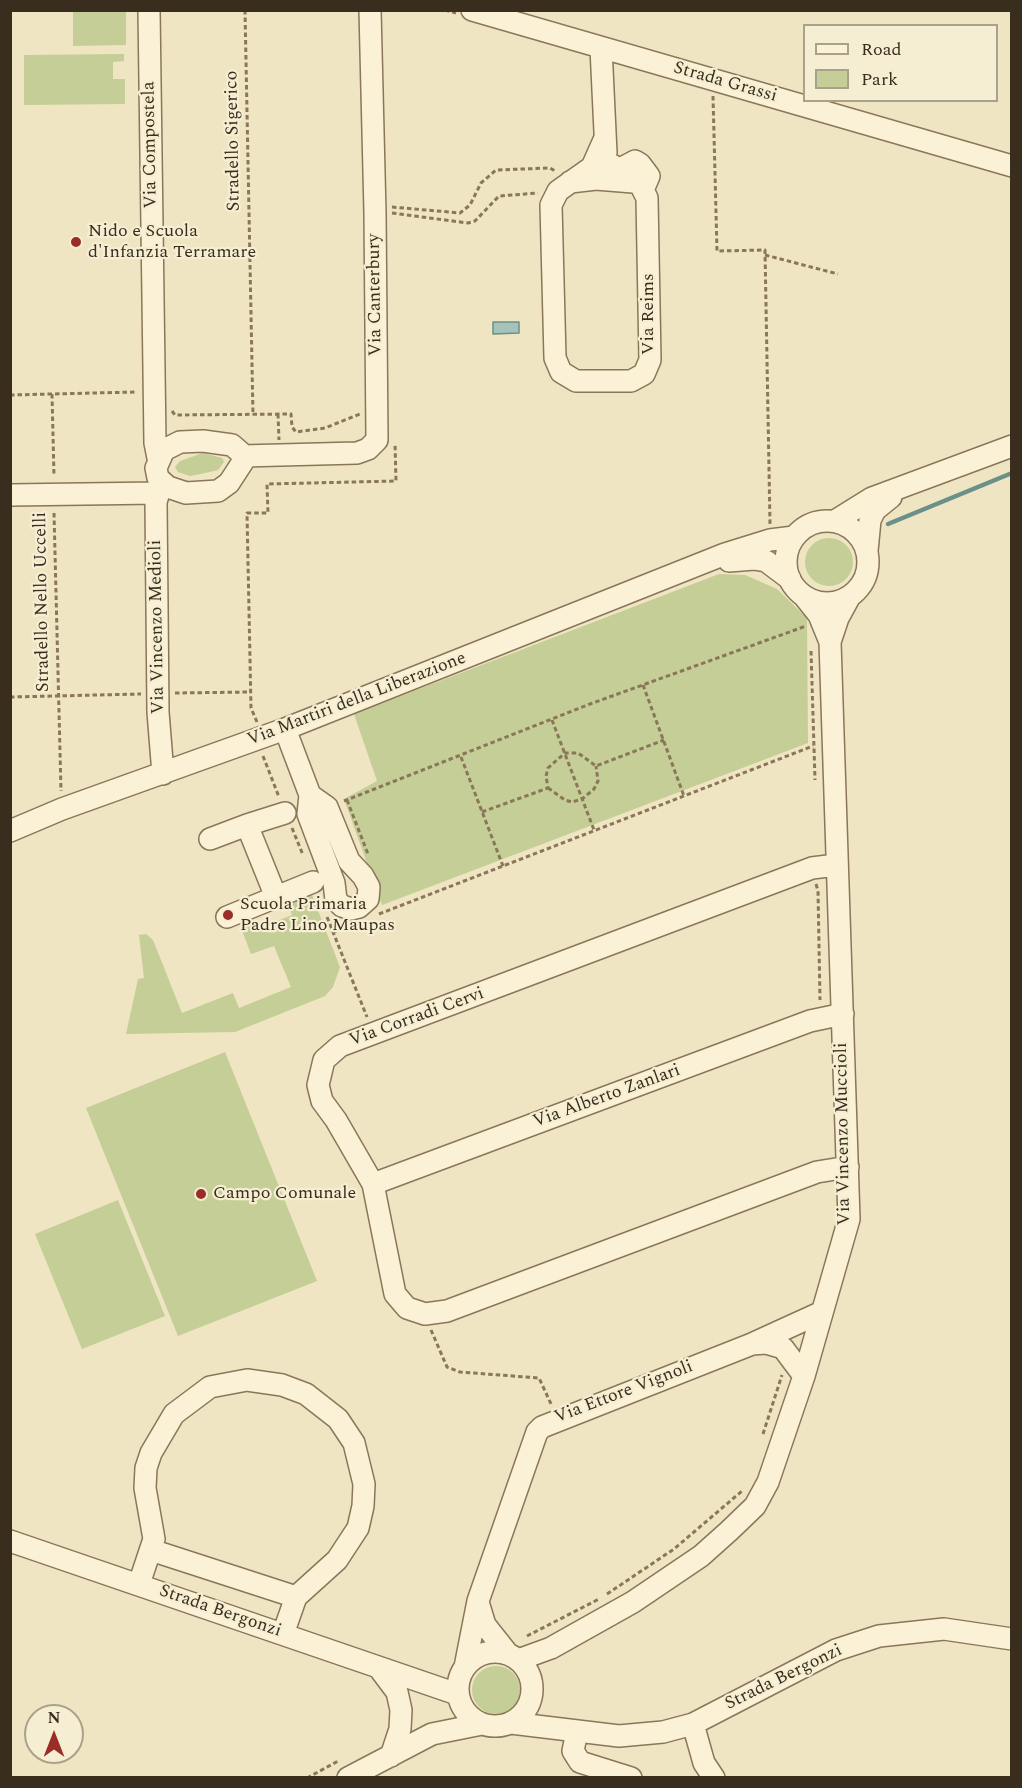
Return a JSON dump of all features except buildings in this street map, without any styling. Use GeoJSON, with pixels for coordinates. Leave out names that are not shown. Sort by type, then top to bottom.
{"type":"FeatureCollection","features":[{"type":"Feature","properties":{"kind":"street","name":"Via Compostela"},"geometry":{"type":"LineString","coordinates":[[149,10],[155,432],[158,458]]}},
{"type":"Feature","properties":{"kind":"street","name":"Via Canterbury"},"geometry":{"type":"LineString","coordinates":[[158,458],[164,450],[180,442],[203,441],[232,445],[242,456],[357,453],[368,449],[376,440],[383,210],[370,10]]}},
{"type":"Feature","properties":{"kind":"street","name":"Strada Grassi"},"geometry":{"type":"LineString","coordinates":[[472,10],[1011,165]]}},
{"type":"Feature","properties":{"kind":"street"},"geometry":{"type":"LineString","coordinates":[[565,179],[605,165],[601,48]]}},
{"type":"Feature","properties":{"kind":"street","name":"Via Reims"},"geometry":{"type":"LineString","coordinates":[[565,179],[551,205],[555,358],[561,372],[576,381],[632,381],[644,374],[651,360],[648,212],[647,198],[641,187],[649,176],[635,161],[605,165]]}},
{"type":"Feature","properties":{"kind":"street","name":"Via Martiri della Liberazione"},"geometry":{"type":"LineString","coordinates":[[10,831],[62,809],[285,729],[725,554],[770,540],[794,537],[812,523],[835,521],[872,498],[1011,446]]}},
{"type":"Feature","properties":{"kind":"street"},"geometry":{"type":"LineString","coordinates":[[10,495],[160,487],[186,493],[218,491],[237,475],[244,460],[242,456]]}},
{"type":"Feature","properties":{"kind":"street"},"geometry":{"type":"LineString","coordinates":[[158,458],[156,468],[160,487]]}},
{"type":"Feature","properties":{"kind":"street","name":"Via Martiri della Liberazione"},"geometry":{"type":"LineString","coordinates":[[702,565],[754,559],[775,566],[797,587],[826,603],[850,596],[866,576],[870,520],[874,510],[883,502],[929,477]]}},
{"type":"Feature","properties":{"kind":"street","name":"Via Vincenzo Medioli"},"geometry":{"type":"LineString","coordinates":[[160,487],[158,694],[163,774]]}},
{"type":"Feature","properties":{"kind":"street"},"geometry":{"type":"LineString","coordinates":[[835,521],[855,531],[867,551]]}},
{"type":"Feature","properties":{"kind":"street"},"geometry":{"type":"LineString","coordinates":[[794,537],[786,558],[797,587],[819,615],[817,641]]}},
{"type":"Feature","properties":{"kind":"street"},"geometry":{"type":"LineString","coordinates":[[817,641],[838,618],[850,596]]}},
{"type":"Feature","properties":{"kind":"street","name":"Via Vincenzo Muccioli"},"geometry":{"type":"LineString","coordinates":[[515,1651],[551,1648],[633,1602],[701,1556],[755,1506],[780,1451],[804,1376],[849,1219],[836,865],[817,641]]}},
{"type":"Feature","properties":{"kind":"street"},"geometry":{"type":"LineString","coordinates":[[285,729],[318,801]]}},
{"type":"Feature","properties":{"kind":"street"},"geometry":{"type":"LineString","coordinates":[[210,839],[285,813]]}},
{"type":"Feature","properties":{"kind":"street"},"geometry":{"type":"LineString","coordinates":[[247,825],[276,897]]}},
{"type":"Feature","properties":{"kind":"street","name":"Via Corradi Cervi"},"geometry":{"type":"LineString","coordinates":[[836,865],[812,868],[332,1051],[321,1068],[319,1095],[373,1184],[395,1294],[407,1308],[435,1314],[818,1172],[848,1167]]}},
{"type":"Feature","properties":{"kind":"street"},"geometry":{"type":"LineString","coordinates":[[227,917],[313,882]]}},
{"type":"Feature","properties":{"kind":"street","name":"Via Alberto Zanlari"},"geometry":{"type":"LineString","coordinates":[[373,1184],[817,1020],[843,1014]]}},
{"type":"Feature","properties":{"kind":"street"},"geometry":{"type":"LineString","coordinates":[[752,1344],[822,1312]]}},
{"type":"Feature","properties":{"kind":"street","name":"Via Ettore Vignoli"},"geometry":{"type":"LineString","coordinates":[[464,1668],[478,1602],[537,1432],[542,1427],[752,1344],[766,1343],[779,1346]]}},
{"type":"Feature","properties":{"kind":"street"},"geometry":{"type":"LineString","coordinates":[[779,1346],[804,1376]]}},
{"type":"Feature","properties":{"kind":"street"},"geometry":{"type":"LineString","coordinates":[[139,1584],[154,1539],[145,1488],[146,1468],[150,1453],[174,1414],[210,1387],[247,1380],[282,1385],[306,1394],[338,1419],[354,1443],[364,1484],[363,1506],[358,1528],[348,1546],[296,1597],[283,1634]]}},
{"type":"Feature","properties":{"kind":"street","name":"Strada Bergonzi"},"geometry":{"type":"LineString","coordinates":[[10,1541],[283,1634],[458,1697]]}},
{"type":"Feature","properties":{"kind":"street"},"geometry":{"type":"LineString","coordinates":[[151,1550],[296,1597]]}},
{"type":"Feature","properties":{"kind":"street"},"geometry":{"type":"LineString","coordinates":[[478,1602],[485,1625],[515,1651],[528,1671],[532,1691],[568,1730],[573,1751],[580,1762],[631,1778]]}},
{"type":"Feature","properties":{"kind":"street","name":"Strada Bergonzi"},"geometry":{"type":"LineString","coordinates":[[511,1723],[619,1736],[640,1735],[693,1724],[836,1650],[879,1636],[944,1629],[1011,1639]]}},
{"type":"Feature","properties":{"kind":"street"},"geometry":{"type":"LineString","coordinates":[[458,1697],[464,1711],[482,1724],[492,1727],[511,1723],[523,1714],[551,1648]]}},
{"type":"Feature","properties":{"kind":"street"},"geometry":{"type":"LineString","coordinates":[[428,1685],[464,1668],[481,1654],[515,1651]]}},
{"type":"Feature","properties":{"kind":"street"},"geometry":{"type":"LineString","coordinates":[[379,1668],[397,1692],[401,1710],[400,1729],[391,1756]]}},
{"type":"Feature","properties":{"kind":"street"},"geometry":{"type":"LineString","coordinates":[[432,1734],[458,1697],[464,1668]]}},
{"type":"Feature","properties":{"kind":"street"},"geometry":{"type":"LineString","coordinates":[[345,1769],[391,1756],[432,1734],[482,1724]]}},
{"type":"Feature","properties":{"kind":"street"},"geometry":{"type":"LineString","coordinates":[[693,1724],[704,1763],[714,1778]]}},
{"type":"Feature","properties":{"kind":"path","name":"Stradello Sigerico"},"geometry":{"type":"LineString","coordinates":[[245,10],[253,415]]}},
{"type":"Feature","properties":{"kind":"path"},"geometry":{"type":"LineString","coordinates":[[712,87],[717,251],[765,250],[770,540]]}},
{"type":"Feature","properties":{"kind":"path"},"geometry":{"type":"LineString","coordinates":[[383,210],[460,213],[470,204],[481,183],[496,170],[550,168],[565,179]]}},
{"type":"Feature","properties":{"kind":"path"},"geometry":{"type":"LineString","coordinates":[[383,210],[468,223],[475,221],[499,196],[546,191]]}},
{"type":"Feature","properties":{"kind":"path"},"geometry":{"type":"LineString","coordinates":[[765,255],[838,274]]}},
{"type":"Feature","properties":{"kind":"path"},"geometry":{"type":"LineString","coordinates":[[138,383],[138,403]]}},
{"type":"Feature","properties":{"kind":"path"},"geometry":{"type":"LineString","coordinates":[[10,394],[138,392]]}},
{"type":"Feature","properties":{"kind":"path","name":"Stradello Nello Uccelli"},"geometry":{"type":"LineString","coordinates":[[52,394],[62,809]]}},
{"type":"Feature","properties":{"kind":"path"},"geometry":{"type":"LineString","coordinates":[[172,401],[172,413],[175,415],[291,414],[292,427],[296,432],[313,431],[360,414],[360,402]]}},
{"type":"Feature","properties":{"kind":"path"},"geometry":{"type":"LineString","coordinates":[[247,513],[252,708],[264,737]]}},
{"type":"Feature","properties":{"kind":"path"},"geometry":{"type":"LineString","coordinates":[[318,801],[461,757],[643,685],[810,624],[817,641],[813,746],[815,790]]}},
{"type":"Feature","properties":{"kind":"path"},"geometry":{"type":"LineString","coordinates":[[643,685],[684,796]]}},
{"type":"Feature","properties":{"kind":"path"},"geometry":{"type":"LineString","coordinates":[[10,697],[251,692]]}},
{"type":"Feature","properties":{"kind":"path"},"geometry":{"type":"LineString","coordinates":[[552,720],[595,831]]}},
{"type":"Feature","properties":{"kind":"path"},"geometry":{"type":"LineString","coordinates":[[596,766],[663,740]]}},
{"type":"Feature","properties":{"kind":"path"},"geometry":{"type":"LineString","coordinates":[[371,917],[813,746]]}},
{"type":"Feature","properties":{"kind":"path"},"geometry":{"type":"LineString","coordinates":[[565,753],[578,753],[596,766],[598,781],[594,789],[582,799],[572,802],[565,800],[548,788],[546,776],[548,768],[565,753]]}},
{"type":"Feature","properties":{"kind":"path"},"geometry":{"type":"LineString","coordinates":[[461,757],[503,866]]}},
{"type":"Feature","properties":{"kind":"path"},"geometry":{"type":"LineString","coordinates":[[482,812],[548,788]]}},
{"type":"Feature","properties":{"kind":"path"},"geometry":{"type":"LineString","coordinates":[[812,868],[818,891],[821,1000],[817,1005],[817,1020]]}},
{"type":"Feature","properties":{"kind":"path"},"geometry":{"type":"LineString","coordinates":[[333,932],[352,925]]}},
{"type":"Feature","properties":{"kind":"path"},"geometry":{"type":"LineString","coordinates":[[762,1438],[785,1364],[784,1358],[776,1353],[779,1346]]}},
{"type":"Feature","properties":{"kind":"path"},"geometry":{"type":"LineString","coordinates":[[515,1651],[606,1595],[674,1549],[731,1502],[746,1484]]}},
{"type":"Feature","properties":{"kind":"path"},"geometry":{"type":"LineString","coordinates":[[307,1778],[345,1769]]}},
{"type":"Feature","properties":{"kind":"green space"},"geometry":{"type":"Polygon","coordinates":[[[73,11],[126,11],[126,45],[73,46],[73,11]]]}},
{"type":"Feature","properties":{"kind":"green space"},"geometry":{"type":"Polygon","coordinates":[[[124,54],[124,61],[113,62],[113,79],[125,79],[125,104],[24,105],[24,55],[124,54]]]}},
{"type":"Feature","properties":{"kind":"green space"},"geometry":{"type":"Polygon","coordinates":[[[203,453],[222,458],[224,462],[218,470],[205,473],[190,476],[178,472],[175,467],[180,461],[203,453]]]}},
{"type":"Feature","properties":{"kind":"green space"},"geometry":{"type":"Polygon","coordinates":[[[824,538],[834,538],[846,545],[853,557],[853,567],[846,579],[834,586],[824,586],[809,575],[805,567],[805,557],[816,542],[824,538]]]}},
{"type":"Feature","properties":{"kind":"green space"},"geometry":{"type":"Polygon","coordinates":[[[719,574],[745,575],[777,589],[807,618],[808,743],[382,905],[344,799],[377,781],[354,714],[719,574]]]}},
{"type":"Feature","properties":{"kind":"green space"},"geometry":{"type":"Polygon","coordinates":[[[312,895],[340,967],[333,987],[325,996],[235,1032],[126,1034],[138,979],[144,978],[139,935],[146,934],[153,940],[182,1013],[233,993],[239,1008],[291,987],[274,946],[251,954],[241,928],[243,922],[249,920],[255,930],[292,915],[288,904],[312,895]]]}},
{"type":"Feature","properties":{"kind":"green space","name":"Campo Comunale"},"geometry":{"type":"Polygon","coordinates":[[[225,1052],[317,1281],[178,1336],[86,1108],[225,1052]]]}},
{"type":"Feature","properties":{"kind":"green space"},"geometry":{"type":"Polygon","coordinates":[[[118,1200],[165,1316],[82,1349],[35,1234],[118,1200]]]}},
{"type":"Feature","properties":{"kind":"green space"},"geometry":{"type":"Polygon","coordinates":[[[491,1666],[501,1666],[516,1676],[520,1690],[516,1704],[510,1710],[501,1714],[491,1714],[476,1704],[472,1695],[472,1685],[482,1670],[491,1666]]]}},
{"type":"Feature","properties":{"kind":"water"},"geometry":{"type":"Polygon","coordinates":[[[493,322],[519,322],[519,333],[493,334],[493,322]]]}},
{"type":"Feature","properties":{"kind":"waterway"},"geometry":{"type":"LineString","coordinates":[[888,524],[1012,473]]}},
{"type":"Feature","properties":{"kind":"place","name":"Nido e Scuola d'Infanzia Terramare"},"geometry":{"type":"Point","coordinates":[76,242]}},
{"type":"Feature","properties":{"kind":"place","name":"Scuola Primaria Padre Lino Maupas"},"geometry":{"type":"Point","coordinates":[228,915]}},
{"type":"Feature","properties":{"kind":"place","name":"Campo Comunale"},"geometry":{"type":"Point","coordinates":[201,1194]}}]}
